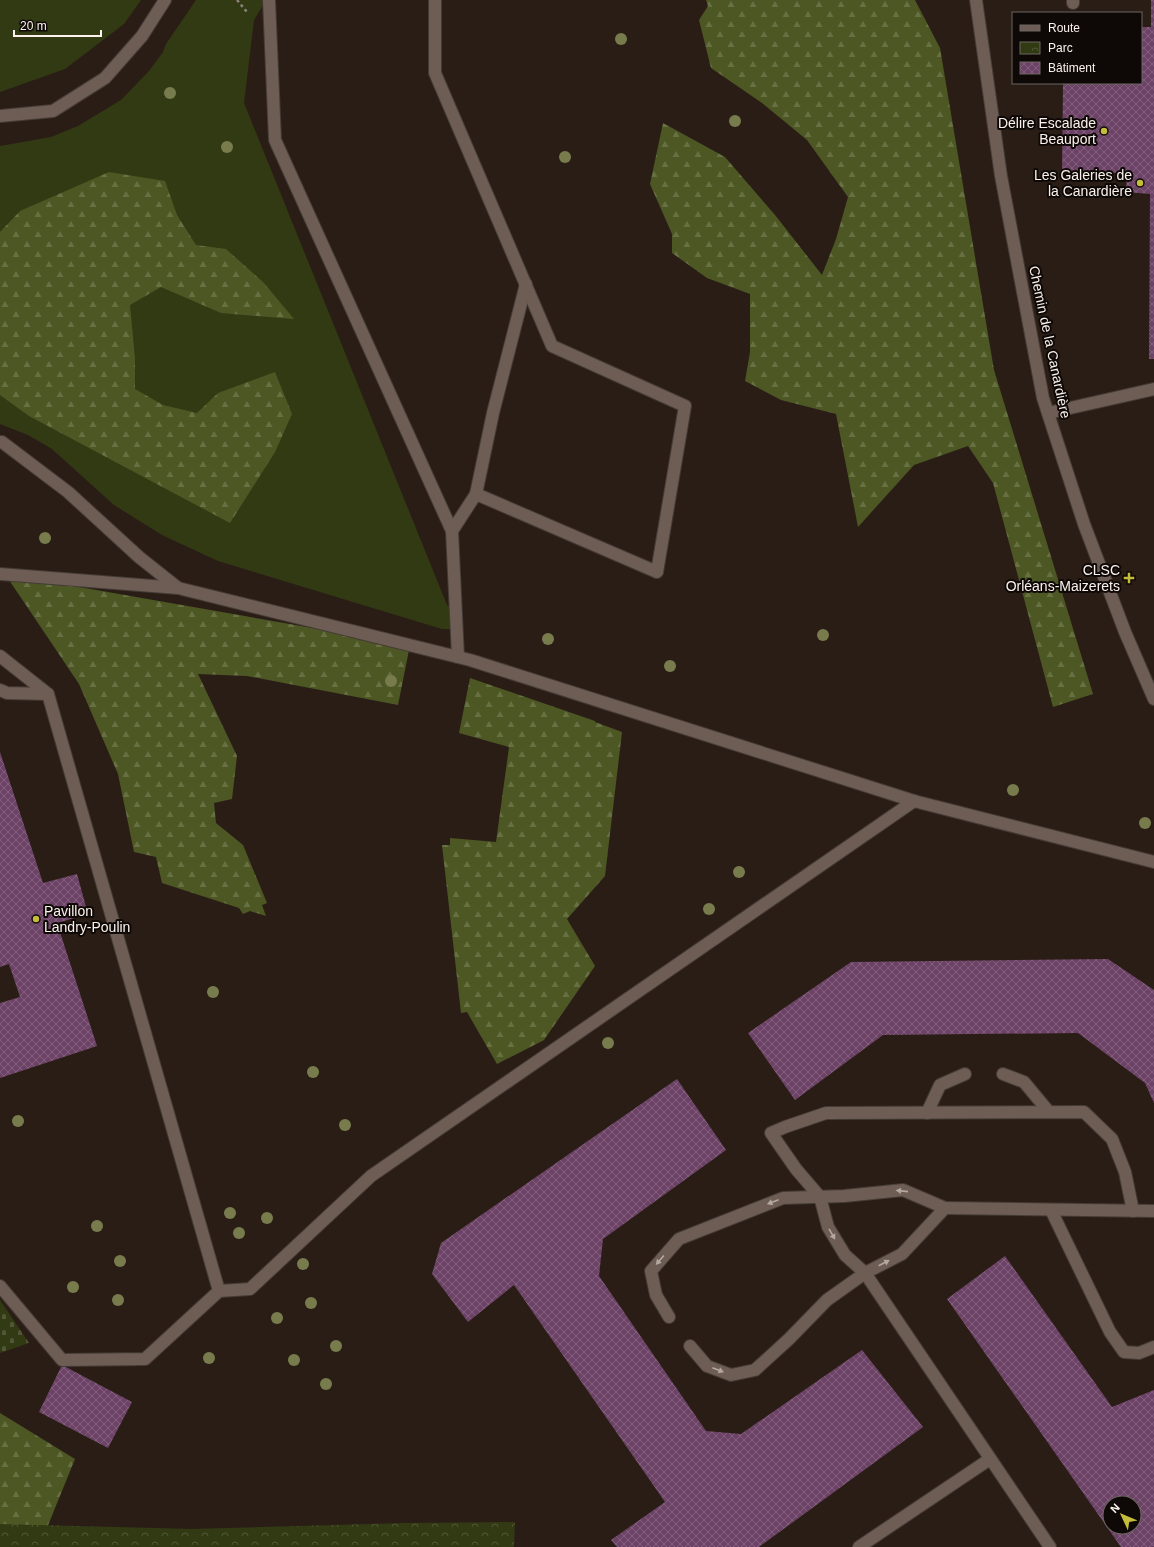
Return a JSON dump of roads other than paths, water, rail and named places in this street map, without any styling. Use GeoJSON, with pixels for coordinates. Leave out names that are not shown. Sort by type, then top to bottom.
{"type":"FeatureCollection","features":[{"type":"Feature","properties":{"kind":"main road"},"geometry":{"type":"LineString","coordinates":[[0,116],[53,111],[105,78],[142,36],[165,0]]}},
{"type":"Feature","properties":{"kind":"main road"},"geometry":{"type":"LineString","coordinates":[[269,0],[275,140],[452,532],[458,657]]}},
{"type":"Feature","properties":{"kind":"main road"},"geometry":{"type":"LineString","coordinates":[[435,0],[435,73],[552,346],[684,406],[657,572],[476,494]]}},
{"type":"Feature","properties":{"kind":"main road","name":"Chemin de la Canardière"},"geometry":{"type":"LineString","coordinates":[[976,0],[1000,176],[1043,398],[1084,524],[1125,632],[1154,699]]}},
{"type":"Feature","properties":{"kind":"main road"},"geometry":{"type":"LineString","coordinates":[[452,532],[476,494],[493,413],[526,284]]}},
{"type":"Feature","properties":{"kind":"main road"},"geometry":{"type":"LineString","coordinates":[[1048,413],[1154,389]]}},
{"type":"Feature","properties":{"kind":"main road"},"geometry":{"type":"LineString","coordinates":[[0,442],[68,492],[139,557],[178,588]]}},
{"type":"Feature","properties":{"kind":"main road"},"geometry":{"type":"LineString","coordinates":[[0,574],[178,588],[458,657],[914,801],[1154,862]]}},
{"type":"Feature","properties":{"kind":"main road"},"geometry":{"type":"LineString","coordinates":[[0,656],[48,694],[219,1291]]}},
{"type":"Feature","properties":{"kind":"main road"},"geometry":{"type":"LineString","coordinates":[[0,690],[7,693],[48,694]]}},
{"type":"Feature","properties":{"kind":"main road"},"geometry":{"type":"LineString","coordinates":[[0,1286],[62,1360],[145,1359],[219,1291],[250,1289],[371,1176],[914,801]]}},
{"type":"Feature","properties":{"kind":"main road"},"geometry":{"type":"LineString","coordinates":[[927,1112],[940,1085],[965,1074]]}},
{"type":"Feature","properties":{"kind":"main road"},"geometry":{"type":"LineString","coordinates":[[1003,1074],[1024,1082],[1049,1112]]}},
{"type":"Feature","properties":{"kind":"main road"},"geometry":{"type":"LineString","coordinates":[[1050,1547],[865,1273],[845,1255],[828,1227],[820,1197],[796,1169],[771,1133],[826,1113],[1084,1112],[1112,1139],[1125,1172],[1133,1211]]}},
{"type":"Feature","properties":{"kind":"main road"},"geometry":{"type":"LineString","coordinates":[[669,1317],[656,1294],[651,1271],[679,1239],[783,1198],[844,1196],[903,1190],[945,1208],[1154,1211]]}},
{"type":"Feature","properties":{"kind":"main road"},"geometry":{"type":"LineString","coordinates":[[690,1346],[707,1366],[731,1375],[755,1370],[789,1339],[827,1300],[865,1273],[902,1254],[945,1208]]}},
{"type":"Feature","properties":{"kind":"main road"},"geometry":{"type":"LineString","coordinates":[[1051,1210],[1110,1332],[1124,1352],[1139,1353],[1154,1347]]}},
{"type":"Feature","properties":{"kind":"main road"},"geometry":{"type":"LineString","coordinates":[[859,1547],[990,1459]]}},
{"type":"Feature","properties":{"kind":"place","name":"Délire Escalade Beauport"},"geometry":{"type":"Point","coordinates":[1104,131]}},
{"type":"Feature","properties":{"kind":"place","name":"Les Galeries de la Canardière"},"geometry":{"type":"Point","coordinates":[1140,183]}},
{"type":"Feature","properties":{"kind":"place","name":"CLSC Orléans-Maizerets"},"geometry":{"type":"Point","coordinates":[1129,578]}},
{"type":"Feature","properties":{"kind":"place","name":"Pavillon Landry-Poulin"},"geometry":{"type":"Point","coordinates":[36,919]}}]}
